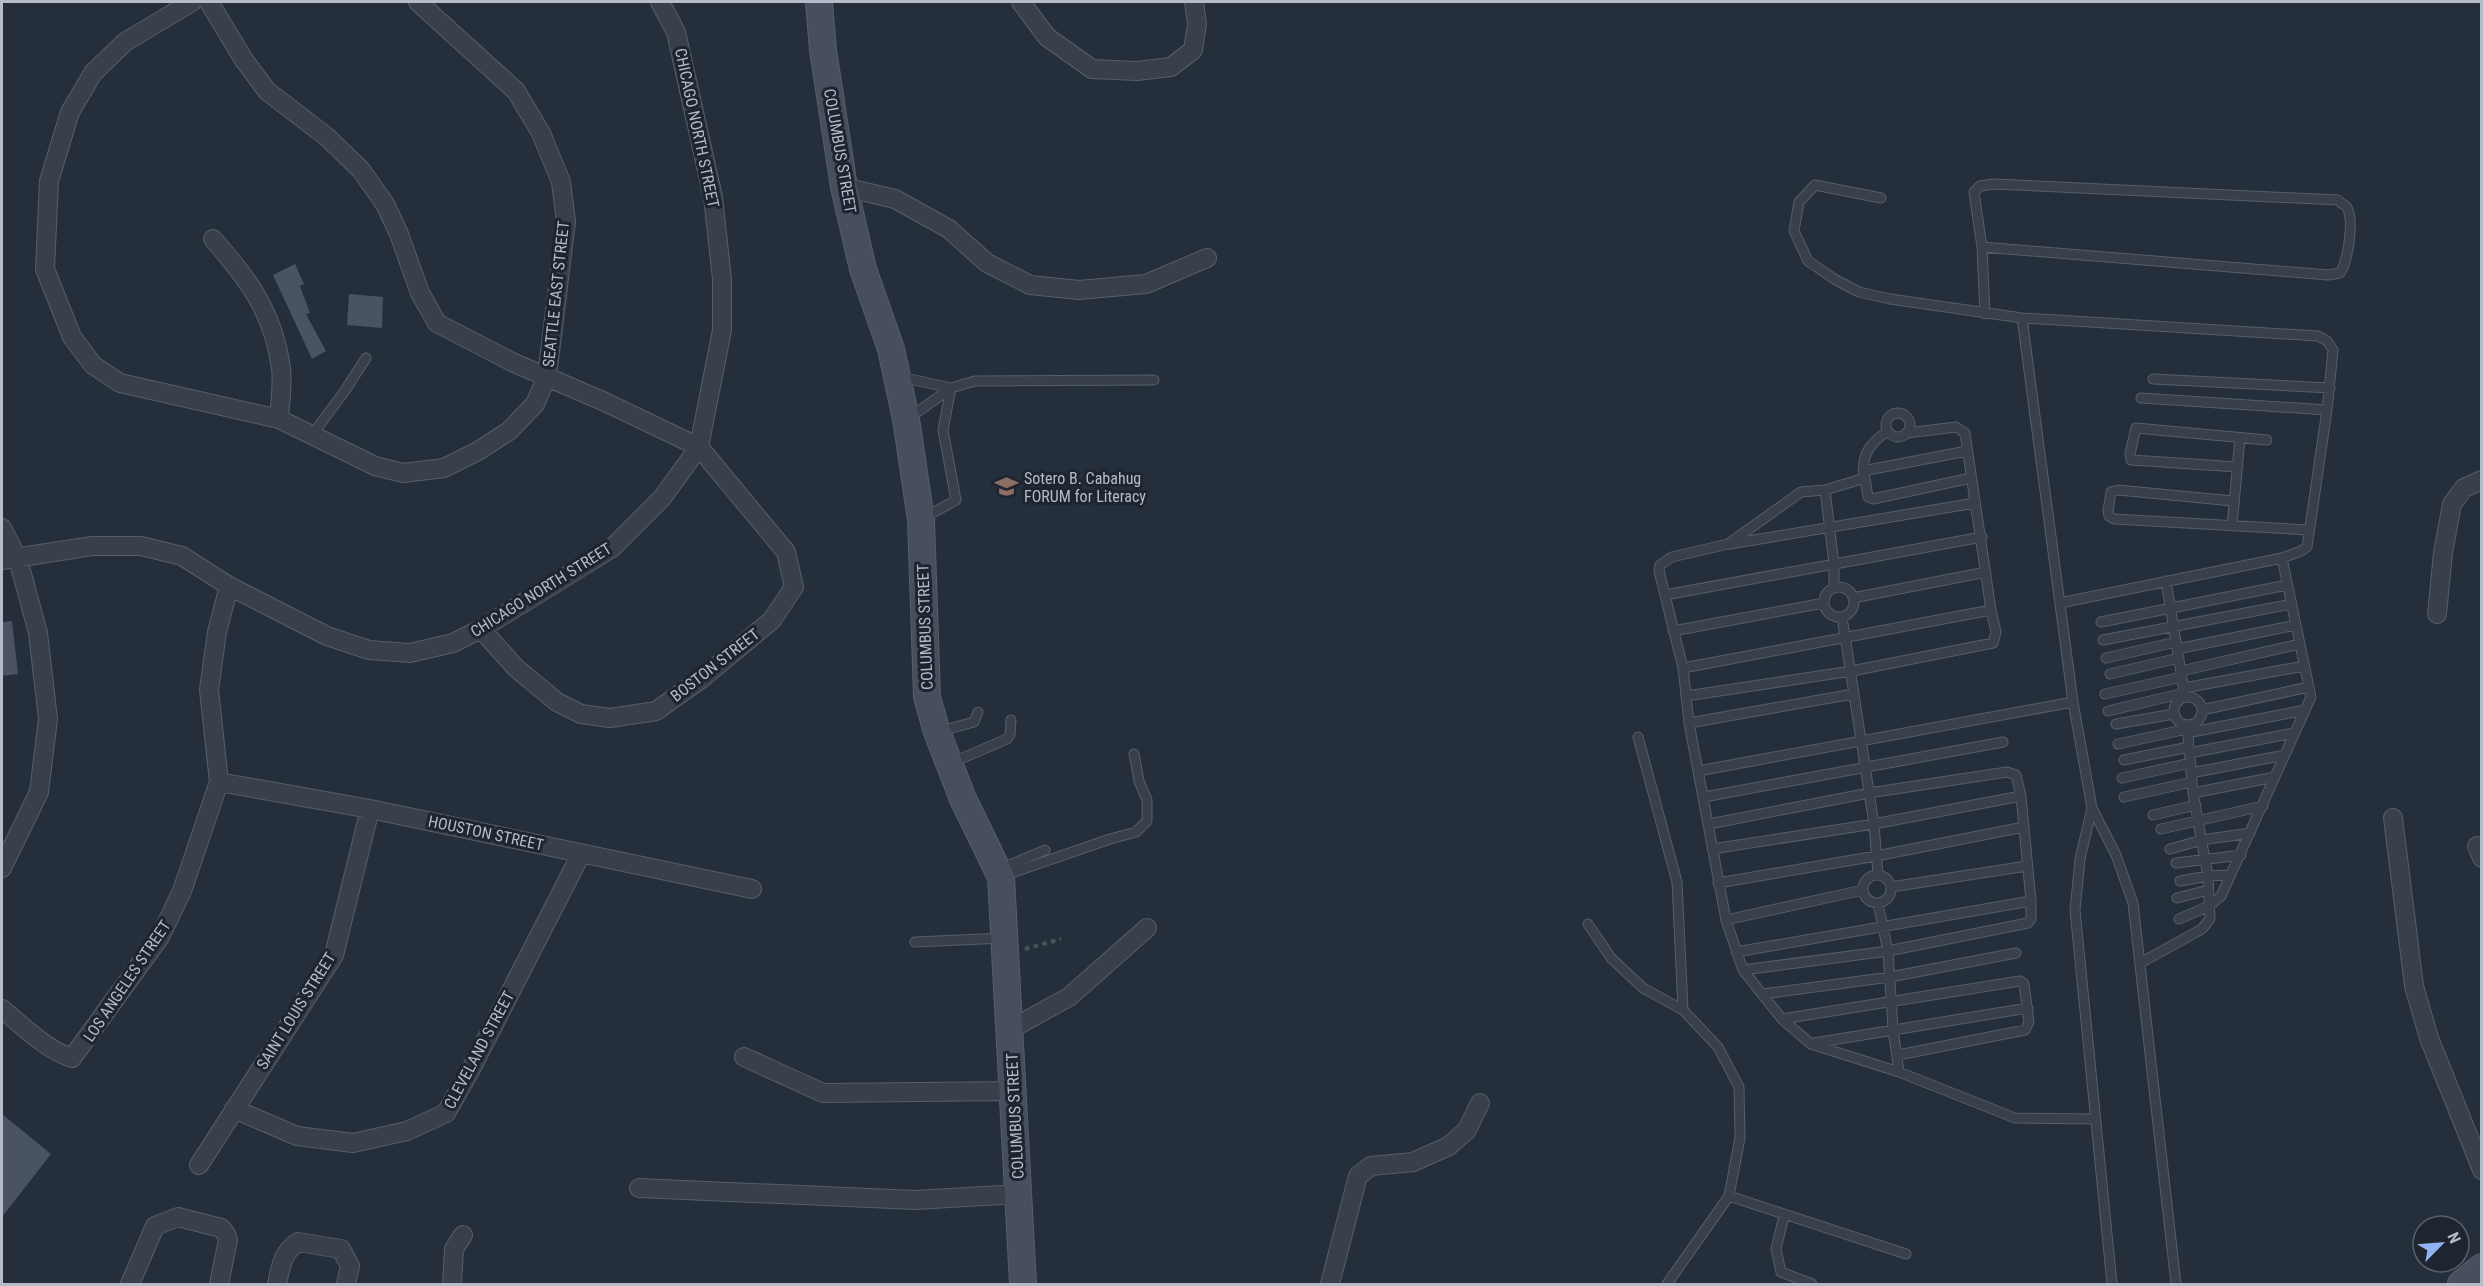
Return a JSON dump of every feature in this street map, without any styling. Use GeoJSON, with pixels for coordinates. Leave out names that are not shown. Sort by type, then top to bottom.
{"type":"FeatureCollection","features":[{"type":"Feature","properties":{"kind":"street","name":"SEATTLE EAST STREET"},"geometry":{"type":"LineString","coordinates":[[192,2],[125,42],[93,73],[69,111],[50,181],[45,269],[72,337],[93,365],[120,383],[279,419],[375,466],[403,473],[444,468],[478,451],[509,430],[535,404],[547,376],[566,222],[561,182],[541,132],[516,91],[418,2]]}},
{"type":"Feature","properties":{"kind":"street"},"geometry":{"type":"LineString","coordinates":[[209,2],[244,60],[267,91],[327,137],[367,178],[385,204],[399,234],[420,292],[437,323],[512,362],[699,447]]}},
{"type":"Feature","properties":{"kind":"street","name":"CHICAGO NORTH STREET"},"geometry":{"type":"LineString","coordinates":[[10,560],[92,546],[141,546],[182,556],[229,586],[327,636],[369,650],[410,653],[453,643],[481,629],[612,548],[662,498],[699,447],[722,330],[722,279],[713,196],[691,90],[676,32],[660,2]]}},
{"type":"Feature","properties":{"kind":"street","name":"COLUMBUS STREET"},"geometry":{"type":"LineString","coordinates":[[819,2],[823,50],[844,188],[862,269],[891,349],[906,419],[921,520],[927,697],[937,732],[963,799],[1000,873],[1007,946],[1023,1284]]}},
{"type":"Feature","properties":{"kind":"street"},"geometry":{"type":"LineString","coordinates":[[1021,2],[1047,37],[1092,69],[1137,71],[1171,67],[1193,50],[1197,24],[1194,2]]}},
{"type":"Feature","properties":{"kind":"street"},"geometry":{"type":"LineString","coordinates":[[844,188],[895,199],[949,229],[987,263],[1030,285],[1078,290],[1146,284],[1207,258]]}},
{"type":"Feature","properties":{"kind":"street"},"geometry":{"type":"LineString","coordinates":[[213,239],[246,276],[266,312],[281,369],[279,419]]}},
{"type":"Feature","properties":{"kind":"street","name":"BOSTON STREET"},"geometry":{"type":"LineString","coordinates":[[481,629],[516,668],[557,702],[581,714],[610,718],[656,711],[700,679],[772,620],[794,587],[786,552],[699,447]]}},
{"type":"Feature","properties":{"kind":"street"},"geometry":{"type":"LineString","coordinates":[[2437,614],[2443,553],[2452,504],[2464,488],[2481,480]]}},
{"type":"Feature","properties":{"kind":"street"},"geometry":{"type":"LineString","coordinates":[[2,528],[10,560],[38,633],[48,719],[39,792],[2,868]]}},
{"type":"Feature","properties":{"kind":"street","name":"LOS ANGELES STREET"},"geometry":{"type":"LineString","coordinates":[[2,1009],[61,1055],[72,1058],[160,937],[182,891],[219,782],[209,690],[217,632],[229,586]]}},
{"type":"Feature","properties":{"kind":"street","name":"HOUSTON STREET"},"geometry":{"type":"LineString","coordinates":[[219,782],[370,808],[752,889]]}},
{"type":"Feature","properties":{"kind":"street","name":"SAINT LOUIS STREET"},"geometry":{"type":"LineString","coordinates":[[199,1165],[334,955],[370,808]]}},
{"type":"Feature","properties":{"kind":"street"},"geometry":{"type":"LineString","coordinates":[[2393,818],[2414,986],[2430,1038],[2481,1170]]}},
{"type":"Feature","properties":{"kind":"street","name":"CLEVELAND STREET"},"geometry":{"type":"LineString","coordinates":[[234,1109],[297,1136],[353,1143],[407,1131],[447,1113],[581,854]]}},
{"type":"Feature","properties":{"kind":"street"},"geometry":{"type":"LineString","coordinates":[[1011,1029],[1069,997],[1147,928]]}},
{"type":"Feature","properties":{"kind":"street"},"geometry":{"type":"LineString","coordinates":[[744,1058],[823,1093],[1013,1091]]}},
{"type":"Feature","properties":{"kind":"street"},"geometry":{"type":"LineString","coordinates":[[1329,1284],[1358,1176],[1371,1166],[1413,1162],[1449,1146],[1467,1130],[1480,1102]]}},
{"type":"Feature","properties":{"kind":"street"},"geometry":{"type":"LineString","coordinates":[[639,1188],[915,1200],[1019,1194]]}},
{"type":"Feature","properties":{"kind":"street"},"geometry":{"type":"LineString","coordinates":[[130,1284],[155,1226],[177,1217],[221,1228],[226,1234],[228,1240],[219,1284]]}},
{"type":"Feature","properties":{"kind":"street"},"geometry":{"type":"LineString","coordinates":[[452,1284],[454,1249],[463,1235]]}},
{"type":"Feature","properties":{"kind":"street"},"geometry":{"type":"LineString","coordinates":[[277,1284],[283,1257],[288,1249],[298,1242],[341,1249],[350,1266],[346,1284]]}},
{"type":"Feature","properties":{"kind":"street"},"geometry":{"type":"LineString","coordinates":[[2461,1284],[2481,1266]]}},
{"type":"Feature","properties":{"kind":"lane"},"geometry":{"type":"LineString","coordinates":[[1982,247],[2328,275],[2340,273],[2346,265],[2351,218],[2346,206],[2338,200],[1995,184],[1980,186],[1974,192],[1982,247],[1985,314]]}},
{"type":"Feature","properties":{"kind":"lane"},"geometry":{"type":"LineString","coordinates":[[1881,198],[1815,185],[1799,202],[1794,231],[1808,261],[1859,292],[1890,299],[2022,318],[2318,336],[2327,341],[2333,350],[2330,388],[2307,547],[2282,558],[2060,603]]}},
{"type":"Feature","properties":{"kind":"lane"},"geometry":{"type":"LineString","coordinates":[[2022,318],[2073,702],[2092,808],[2116,855],[2133,903],[2142,962],[2176,1284]]}},
{"type":"Feature","properties":{"kind":"lane"},"geometry":{"type":"LineString","coordinates":[[312,435],[366,358]]}},
{"type":"Feature","properties":{"kind":"lane"},"geometry":{"type":"LineString","coordinates":[[897,376],[951,388]]}},
{"type":"Feature","properties":{"kind":"lane"},"geometry":{"type":"LineString","coordinates":[[2153,379],[2330,388]]}},
{"type":"Feature","properties":{"kind":"lane"},"geometry":{"type":"LineString","coordinates":[[906,419],[951,388],[975,381],[1154,380]]}},
{"type":"Feature","properties":{"kind":"lane"},"geometry":{"type":"LineString","coordinates":[[921,520],[956,500],[943,430],[951,388]]}},
{"type":"Feature","properties":{"kind":"lane"},"geometry":{"type":"LineString","coordinates":[[2141,398],[2327,410]]}},
{"type":"Feature","properties":{"kind":"lane"},"geometry":{"type":"LineString","coordinates":[[1686,696],[1852,671],[1993,644],[1996,632],[1965,433],[1956,427],[1907,433],[1897,437],[1888,431],[1886,423],[1890,417],[1900,414],[1910,421],[1907,433]]}},
{"type":"Feature","properties":{"kind":"lane"},"geometry":{"type":"LineString","coordinates":[[2238,467],[2131,460],[2130,454],[2136,428],[2267,440]]}},
{"type":"Feature","properties":{"kind":"lane"},"geometry":{"type":"LineString","coordinates":[[1888,431],[1875,439],[1862,463],[1868,497],[1874,499],[1971,478]]}},
{"type":"Feature","properties":{"kind":"lane"},"geometry":{"type":"LineString","coordinates":[[2232,526],[2240,438]]}},
{"type":"Feature","properties":{"kind":"lane"},"geometry":{"type":"LineString","coordinates":[[1728,544],[1801,492],[1825,490],[1864,474],[1967,451]]}},
{"type":"Feature","properties":{"kind":"lane"},"geometry":{"type":"LineString","coordinates":[[1825,490],[1834,564],[1834,587]]}},
{"type":"Feature","properties":{"kind":"lane"},"geometry":{"type":"LineString","coordinates":[[2233,501],[2118,490],[2111,492],[2108,510],[2109,516],[2114,519],[2308,530]]}},
{"type":"Feature","properties":{"kind":"lane"},"geometry":{"type":"LineString","coordinates":[[1975,503],[1830,529],[1728,544],[1672,557],[1660,565],[1659,571],[1683,668],[1689,723],[1718,883],[1726,920],[1743,970],[1782,1019],[1811,1044],[1899,1072],[2015,1118],[2096,1119]]}},
{"type":"Feature","properties":{"kind":"lane"},"geometry":{"type":"LineString","coordinates":[[1665,595],[1982,537]]}},
{"type":"Feature","properties":{"kind":"lane"},"geometry":{"type":"LineString","coordinates":[[2179,919],[2209,906],[2221,896],[2311,697],[2282,558]]}},
{"type":"Feature","properties":{"kind":"lane"},"geometry":{"type":"LineString","coordinates":[[1853,598],[1986,572]]}},
{"type":"Feature","properties":{"kind":"lane"},"geometry":{"type":"LineString","coordinates":[[2142,962],[2202,929],[2210,919],[2208,876],[2193,793],[2187,729],[2174,714],[2175,705],[2184,693],[2166,581]]}},
{"type":"Feature","properties":{"kind":"lane"},"geometry":{"type":"LineString","coordinates":[[2101,622],[2287,585]]}},
{"type":"Feature","properties":{"kind":"lane"},"geometry":{"type":"LineString","coordinates":[[1834,587],[1848,590],[1853,598],[1851,612],[1842,617],[1828,613],[1824,603],[1826,593],[1834,587]]}},
{"type":"Feature","properties":{"kind":"lane"},"geometry":{"type":"LineString","coordinates":[[1673,631],[1824,603]]}},
{"type":"Feature","properties":{"kind":"lane"},"geometry":{"type":"LineString","coordinates":[[2103,640],[2292,604]]}},
{"type":"Feature","properties":{"kind":"lane"},"geometry":{"type":"LineString","coordinates":[[1683,668],[1991,610]]}},
{"type":"Feature","properties":{"kind":"lane"},"geometry":{"type":"LineString","coordinates":[[1842,617],[1874,824],[1878,875]]}},
{"type":"Feature","properties":{"kind":"lane"},"geometry":{"type":"LineString","coordinates":[[2106,658],[2177,649],[2296,625]]}},
{"type":"Feature","properties":{"kind":"lane"},"geometry":{"type":"LineString","coordinates":[[2105,694],[2300,644]]}},
{"type":"Feature","properties":{"kind":"lane"},"geometry":{"type":"LineString","coordinates":[[2110,674],[2177,649]]}},
{"type":"Feature","properties":{"kind":"lane"},"geometry":{"type":"LineString","coordinates":[[2108,711],[2304,666]]}},
{"type":"Feature","properties":{"kind":"lane"},"geometry":{"type":"LineString","coordinates":[[2202,710],[2309,687]]}},
{"type":"Feature","properties":{"kind":"lane"},"geometry":{"type":"LineString","coordinates":[[2184,693],[2194,698],[2201,705],[2202,710],[2196,723],[2187,729]]}},
{"type":"Feature","properties":{"kind":"lane"},"geometry":{"type":"LineString","coordinates":[[1689,723],[1853,694]]}},
{"type":"Feature","properties":{"kind":"lane"},"geometry":{"type":"LineString","coordinates":[[1698,771],[2073,702]]}},
{"type":"Feature","properties":{"kind":"lane"},"geometry":{"type":"LineString","coordinates":[[2118,744],[2187,729],[2305,710]]}},
{"type":"Feature","properties":{"kind":"lane"},"geometry":{"type":"LineString","coordinates":[[937,732],[974,722],[978,712]]}},
{"type":"Feature","properties":{"kind":"lane"},"geometry":{"type":"LineString","coordinates":[[2116,724],[2174,714]]}},
{"type":"Feature","properties":{"kind":"lane"},"geometry":{"type":"LineString","coordinates":[[949,764],[1007,739],[1010,735],[1011,720]]}},
{"type":"Feature","properties":{"kind":"lane"},"geometry":{"type":"LineString","coordinates":[[2124,760],[2294,733]]}},
{"type":"Feature","properties":{"kind":"lane"},"geometry":{"type":"LineString","coordinates":[[1638,737],[1677,882],[1683,1010]]}},
{"type":"Feature","properties":{"kind":"lane"},"geometry":{"type":"LineString","coordinates":[[1704,796],[2004,742]]}},
{"type":"Feature","properties":{"kind":"lane"},"geometry":{"type":"LineString","coordinates":[[1000,873],[1136,832],[1147,821],[1147,801],[1138,782],[1134,754]]}},
{"type":"Feature","properties":{"kind":"lane"},"geometry":{"type":"LineString","coordinates":[[2122,778],[2191,773],[2285,755]]}},
{"type":"Feature","properties":{"kind":"lane"},"geometry":{"type":"LineString","coordinates":[[1709,824],[1869,794],[2007,772],[2016,775],[2021,796],[2031,901],[2031,919],[2028,923],[1888,951],[1743,970]]}},
{"type":"Feature","properties":{"kind":"lane"},"geometry":{"type":"LineString","coordinates":[[2124,796],[2191,773]]}},
{"type":"Feature","properties":{"kind":"lane"},"geometry":{"type":"LineString","coordinates":[[2193,793],[2275,777]]}},
{"type":"Feature","properties":{"kind":"lane"},"geometry":{"type":"LineString","coordinates":[[1712,849],[1874,824],[2021,796]]}},
{"type":"Feature","properties":{"kind":"lane"},"geometry":{"type":"LineString","coordinates":[[2153,815],[2196,805]]}},
{"type":"Feature","properties":{"kind":"lane"},"geometry":{"type":"LineString","coordinates":[[2161,830],[2263,806]]}},
{"type":"Feature","properties":{"kind":"lane"},"geometry":{"type":"LineString","coordinates":[[2092,808],[2080,859],[2075,910],[2112,1284]]}},
{"type":"Feature","properties":{"kind":"lane"},"geometry":{"type":"LineString","coordinates":[[1718,883],[1876,856],[2024,827]]}},
{"type":"Feature","properties":{"kind":"lane"},"geometry":{"type":"LineString","coordinates":[[2170,849],[2202,840],[2250,833]]}},
{"type":"Feature","properties":{"kind":"lane"},"geometry":{"type":"LineString","coordinates":[[1000,873],[1045,850]]}},
{"type":"Feature","properties":{"kind":"lane"},"geometry":{"type":"LineString","coordinates":[[2176,863],[2241,855]]}},
{"type":"Feature","properties":{"kind":"lane"},"geometry":{"type":"LineString","coordinates":[[1891,887],[2027,866]]}},
{"type":"Feature","properties":{"kind":"lane"},"geometry":{"type":"LineString","coordinates":[[1878,875],[1887,878],[1891,887],[1890,896],[1878,903],[1868,900],[1863,890],[1869,877],[1878,875]]}},
{"type":"Feature","properties":{"kind":"lane"},"geometry":{"type":"LineString","coordinates":[[2180,881],[2230,875]]}},
{"type":"Feature","properties":{"kind":"lane"},"geometry":{"type":"LineString","coordinates":[[1726,920],[1863,890]]}},
{"type":"Feature","properties":{"kind":"lane"},"geometry":{"type":"LineString","coordinates":[[2177,898],[2208,890]]}},
{"type":"Feature","properties":{"kind":"lane"},"geometry":{"type":"LineString","coordinates":[[1736,952],[2031,901]]}},
{"type":"Feature","properties":{"kind":"lane"},"geometry":{"type":"LineString","coordinates":[[1878,903],[1888,951],[1893,1029],[1899,1072]]}},
{"type":"Feature","properties":{"kind":"lane"},"geometry":{"type":"LineString","coordinates":[[1588,924],[1611,958],[1643,988],[1683,1010],[1718,1047],[1738,1087],[1740,1138],[1729,1196],[1668,1284]]}},
{"type":"Feature","properties":{"kind":"lane"},"geometry":{"type":"LineString","coordinates":[[915,942],[1007,946]]}},
{"type":"Feature","properties":{"kind":"lane"},"geometry":{"type":"LineString","coordinates":[[1763,994],[1890,977],[2016,953]]}},
{"type":"Feature","properties":{"kind":"lane"},"geometry":{"type":"LineString","coordinates":[[1782,1019],[2020,981],[2024,984],[2029,1022],[2025,1030],[1898,1055]]}},
{"type":"Feature","properties":{"kind":"lane"},"geometry":{"type":"LineString","coordinates":[[1811,1044],[2028,1008]]}},
{"type":"Feature","properties":{"kind":"lane"},"geometry":{"type":"LineString","coordinates":[[1729,1196],[1905,1254]]}},
{"type":"Feature","properties":{"kind":"lane"},"geometry":{"type":"LineString","coordinates":[[1784,1216],[1776,1249],[1781,1272],[1812,1284]]}},
{"type":"Feature","properties":{"kind":"path"},"geometry":{"type":"LineString","coordinates":[[1007,946],[1061,939]]}},
{"type":"Feature","properties":{"kind":"building"},"geometry":{"type":"Polygon","coordinates":[[[295,264],[304,284],[300,286],[310,313],[306,314],[326,351],[312,359],[273,275],[295,264]]]}},
{"type":"Feature","properties":{"kind":"building"},"geometry":{"type":"Polygon","coordinates":[[[349,294],[383,297],[382,328],[347,325],[349,294]]]}},
{"type":"Feature","properties":{"kind":"building"},"geometry":{"type":"Polygon","coordinates":[[[12,621],[18,674],[2,676],[2,622],[12,621]]]}},
{"type":"Feature","properties":{"kind":"building"},"geometry":{"type":"Polygon","coordinates":[[[2,1114],[51,1154],[2,1217],[2,1114]]]}},
{"type":"Feature","properties":{"kind":"place","name":"Sotero B. Cabahug FORUM for Literacy"},"geometry":{"type":"Point","coordinates":[1006,487]}}]}
